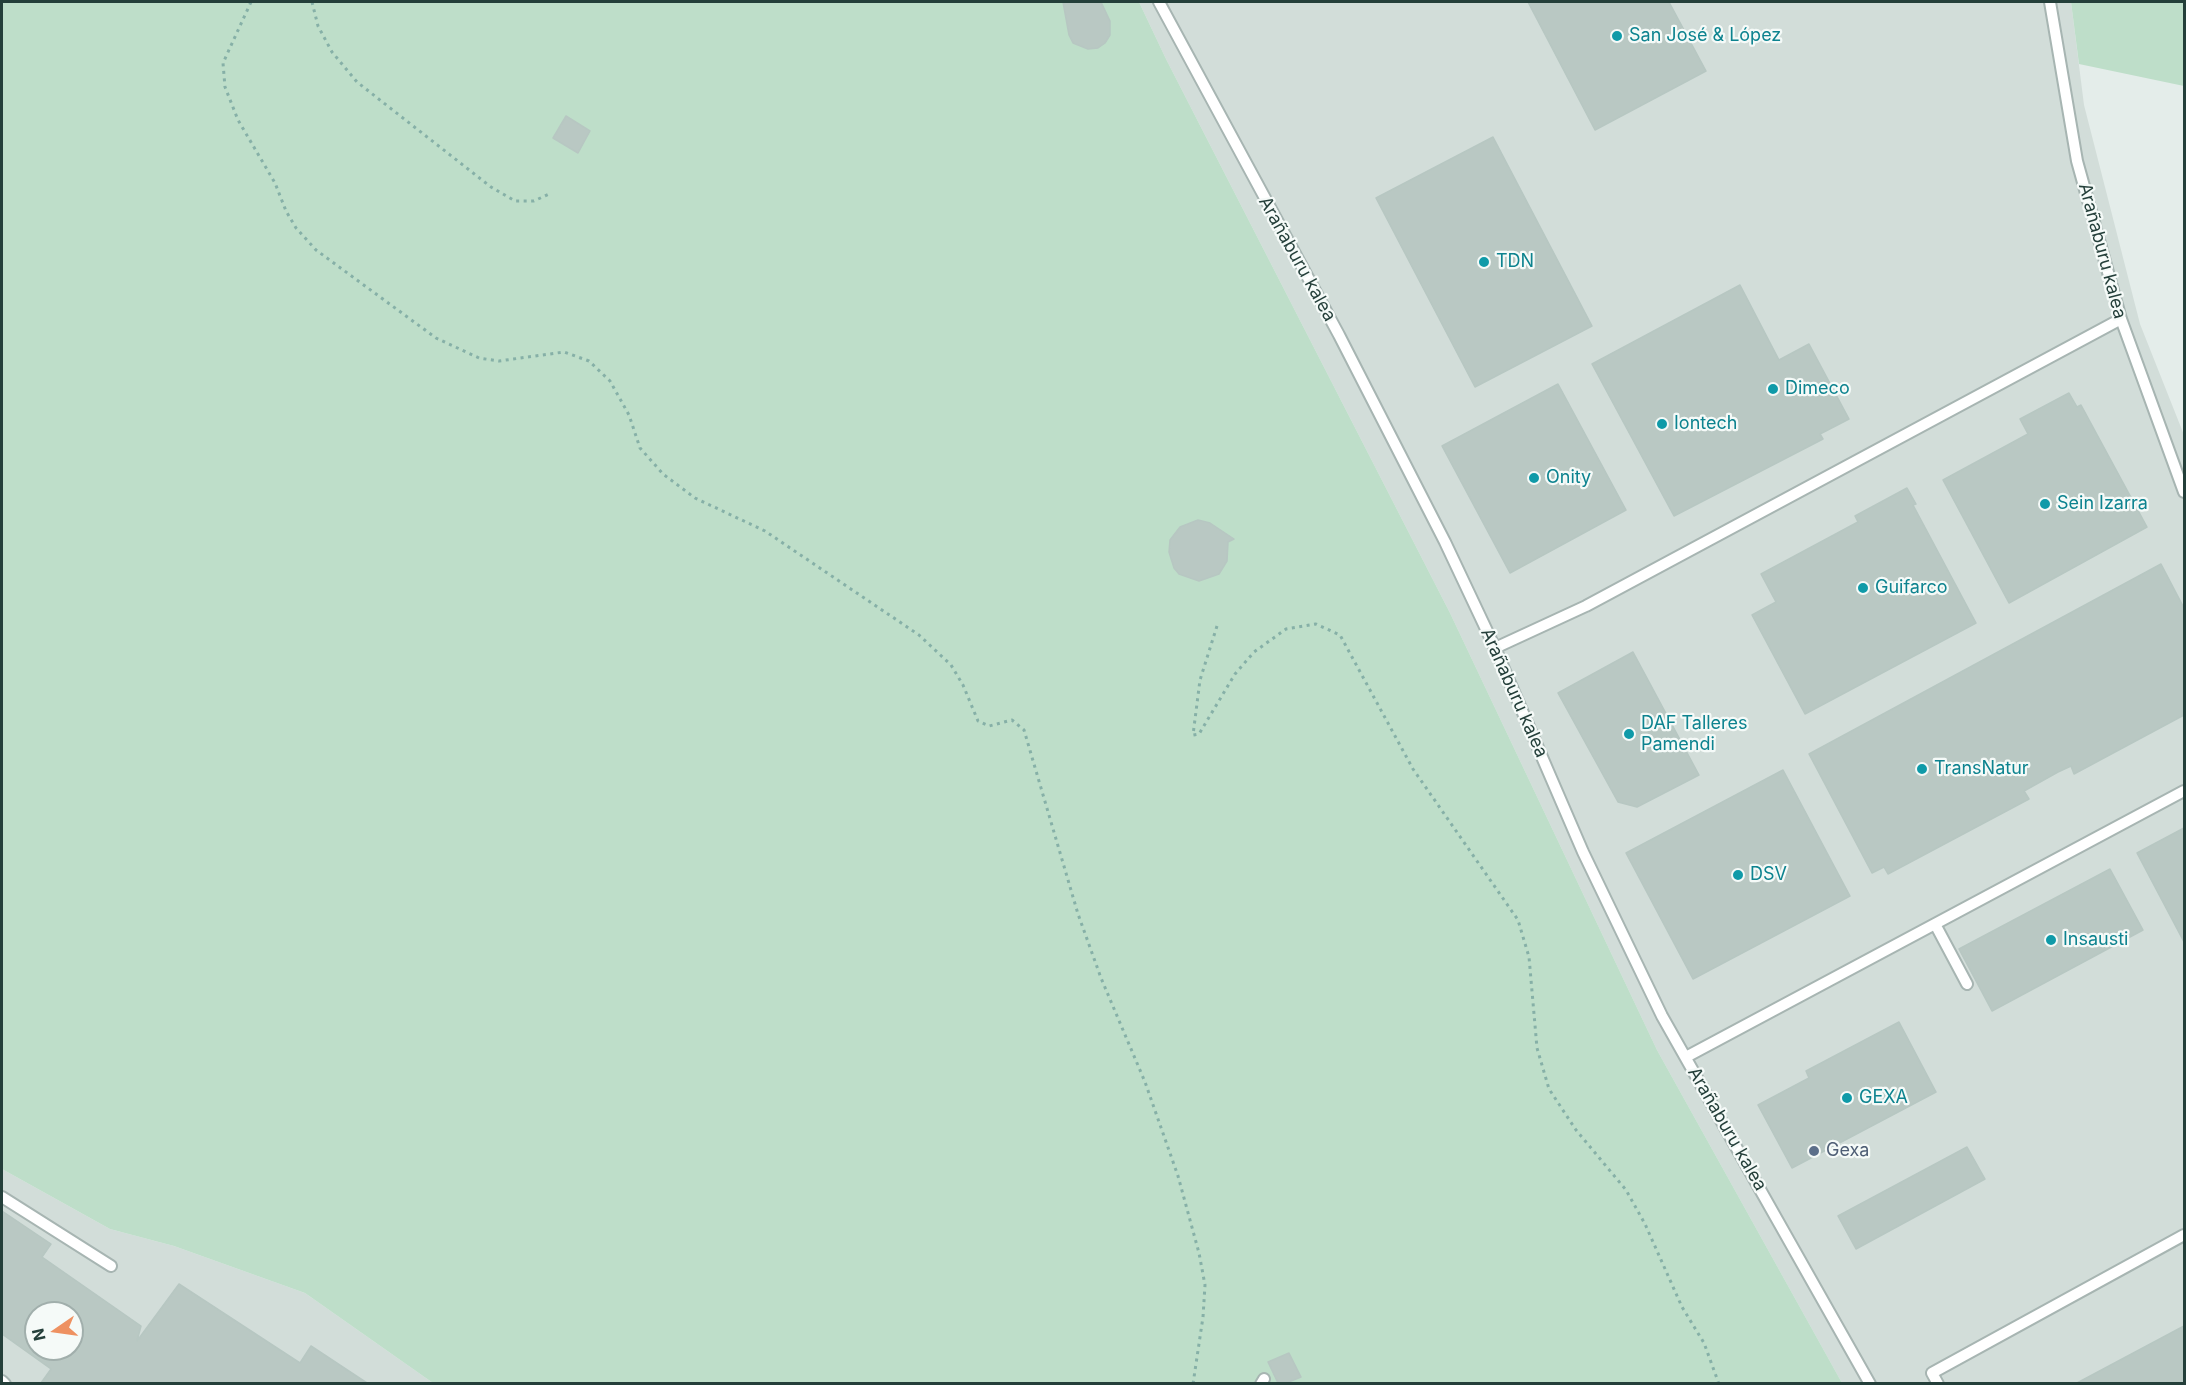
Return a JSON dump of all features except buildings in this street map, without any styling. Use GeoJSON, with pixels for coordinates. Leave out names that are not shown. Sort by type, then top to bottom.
{"type":"FeatureCollection","features":[{"type":"Feature","properties":{"kind":"lane","name":"Arañaburu kalea"},"geometry":{"type":"LineString","coordinates":[[1159,2],[1344,346],[1445,542],[1495,648],[1583,852],[1662,1016],[1870,1383]]}},
{"type":"Feature","properties":{"kind":"lane","name":"Arañaburu kalea"},"geometry":{"type":"LineString","coordinates":[[2050,2],[2078,161],[2121,319],[2184,492]]}},
{"type":"Feature","properties":{"kind":"lane"},"geometry":{"type":"LineString","coordinates":[[1495,648],[1586,606],[2121,319]]}},
{"type":"Feature","properties":{"kind":"lane"},"geometry":{"type":"LineString","coordinates":[[1686,1057],[2184,792]]}},
{"type":"Feature","properties":{"kind":"lane"},"geometry":{"type":"LineString","coordinates":[[1935,924],[1967,984]]}},
{"type":"Feature","properties":{"kind":"lane"},"geometry":{"type":"LineString","coordinates":[[2,1197],[111,1266]]}},
{"type":"Feature","properties":{"kind":"lane"},"geometry":{"type":"LineString","coordinates":[[1938,1383],[1932,1373],[2184,1235]]}},
{"type":"Feature","properties":{"kind":"path"},"geometry":{"type":"LineString","coordinates":[[251,2],[223,63],[225,87],[238,120],[274,183],[286,211],[296,228],[316,250],[435,338],[478,358],[499,361],[564,352],[589,361],[610,381],[629,415],[640,448],[663,474],[695,498],[765,531],[919,635],[951,665],[963,685],[978,721],[989,726],[1012,720],[1024,730],[1078,914],[1145,1082],[1178,1176],[1199,1253],[1204,1285],[1203,1317],[1193,1383]]}},
{"type":"Feature","properties":{"kind":"path"},"geometry":{"type":"LineString","coordinates":[[312,2],[318,26],[332,52],[357,82],[491,187],[515,201],[534,201],[551,193]]}},
{"type":"Feature","properties":{"kind":"path"},"geometry":{"type":"LineString","coordinates":[[1217,626],[1200,680],[1193,735],[1199,734],[1235,674],[1254,652],[1286,629],[1317,624],[1340,635],[1413,769],[1518,920],[1529,957],[1538,1048],[1550,1089],[1576,1130],[1626,1190],[1645,1224],[1682,1307],[1704,1343],[1719,1383]]}},
{"type":"Feature","properties":{"kind":"shaded area"},"geometry":{"type":"Polygon","coordinates":[[[1139,2],[2071,2],[2084,105],[2140,324],[2184,435],[2184,1383],[1842,1383],[1657,1050],[1450,613],[1139,2]]]}},
{"type":"Feature","properties":{"kind":"shaded area"},"geometry":{"type":"Polygon","coordinates":[[[2,1169],[110,1229],[174,1246],[305,1293],[433,1383],[2,1383],[2,1169]]]}},
{"type":"Feature","properties":{"kind":"green space"},"geometry":{"type":"Polygon","coordinates":[[[2,2],[1139,2],[1450,613],[1657,1050],[1842,1383],[433,1383],[305,1293],[174,1246],[110,1229],[2,1169],[2,2]]]}},
{"type":"Feature","properties":{"kind":"green space"},"geometry":{"type":"Polygon","coordinates":[[[2071,2],[2184,2],[2184,86],[2079,64],[2071,2]]]}},
{"type":"Feature","properties":{"kind":"place","name":"San José & López"},"geometry":{"type":"Point","coordinates":[1617,36]}},
{"type":"Feature","properties":{"kind":"place","name":"TDN"},"geometry":{"type":"Point","coordinates":[1484,262]}},
{"type":"Feature","properties":{"kind":"place","name":"Dimeco"},"geometry":{"type":"Point","coordinates":[1773,389]}},
{"type":"Feature","properties":{"kind":"place","name":"Iontech"},"geometry":{"type":"Point","coordinates":[1662,424]}},
{"type":"Feature","properties":{"kind":"place","name":"Onity"},"geometry":{"type":"Point","coordinates":[1534,478]}},
{"type":"Feature","properties":{"kind":"place","name":"Sein Izarra"},"geometry":{"type":"Point","coordinates":[2045,504]}},
{"type":"Feature","properties":{"kind":"place","name":"Guifarco"},"geometry":{"type":"Point","coordinates":[1863,588]}},
{"type":"Feature","properties":{"kind":"place","name":"DAF Talleres Pamendi"},"geometry":{"type":"Point","coordinates":[1629,734]}},
{"type":"Feature","properties":{"kind":"place","name":"TransNatur"},"geometry":{"type":"Point","coordinates":[1922,769]}},
{"type":"Feature","properties":{"kind":"place","name":"DSV"},"geometry":{"type":"Point","coordinates":[1738,875]}},
{"type":"Feature","properties":{"kind":"place","name":"Insausti"},"geometry":{"type":"Point","coordinates":[2051,940]}},
{"type":"Feature","properties":{"kind":"place","name":"GEXA"},"geometry":{"type":"Point","coordinates":[1847,1098]}},
{"type":"Feature","properties":{"kind":"place","name":"Gexa"},"geometry":{"type":"Point","coordinates":[1814,1151]}}]}
